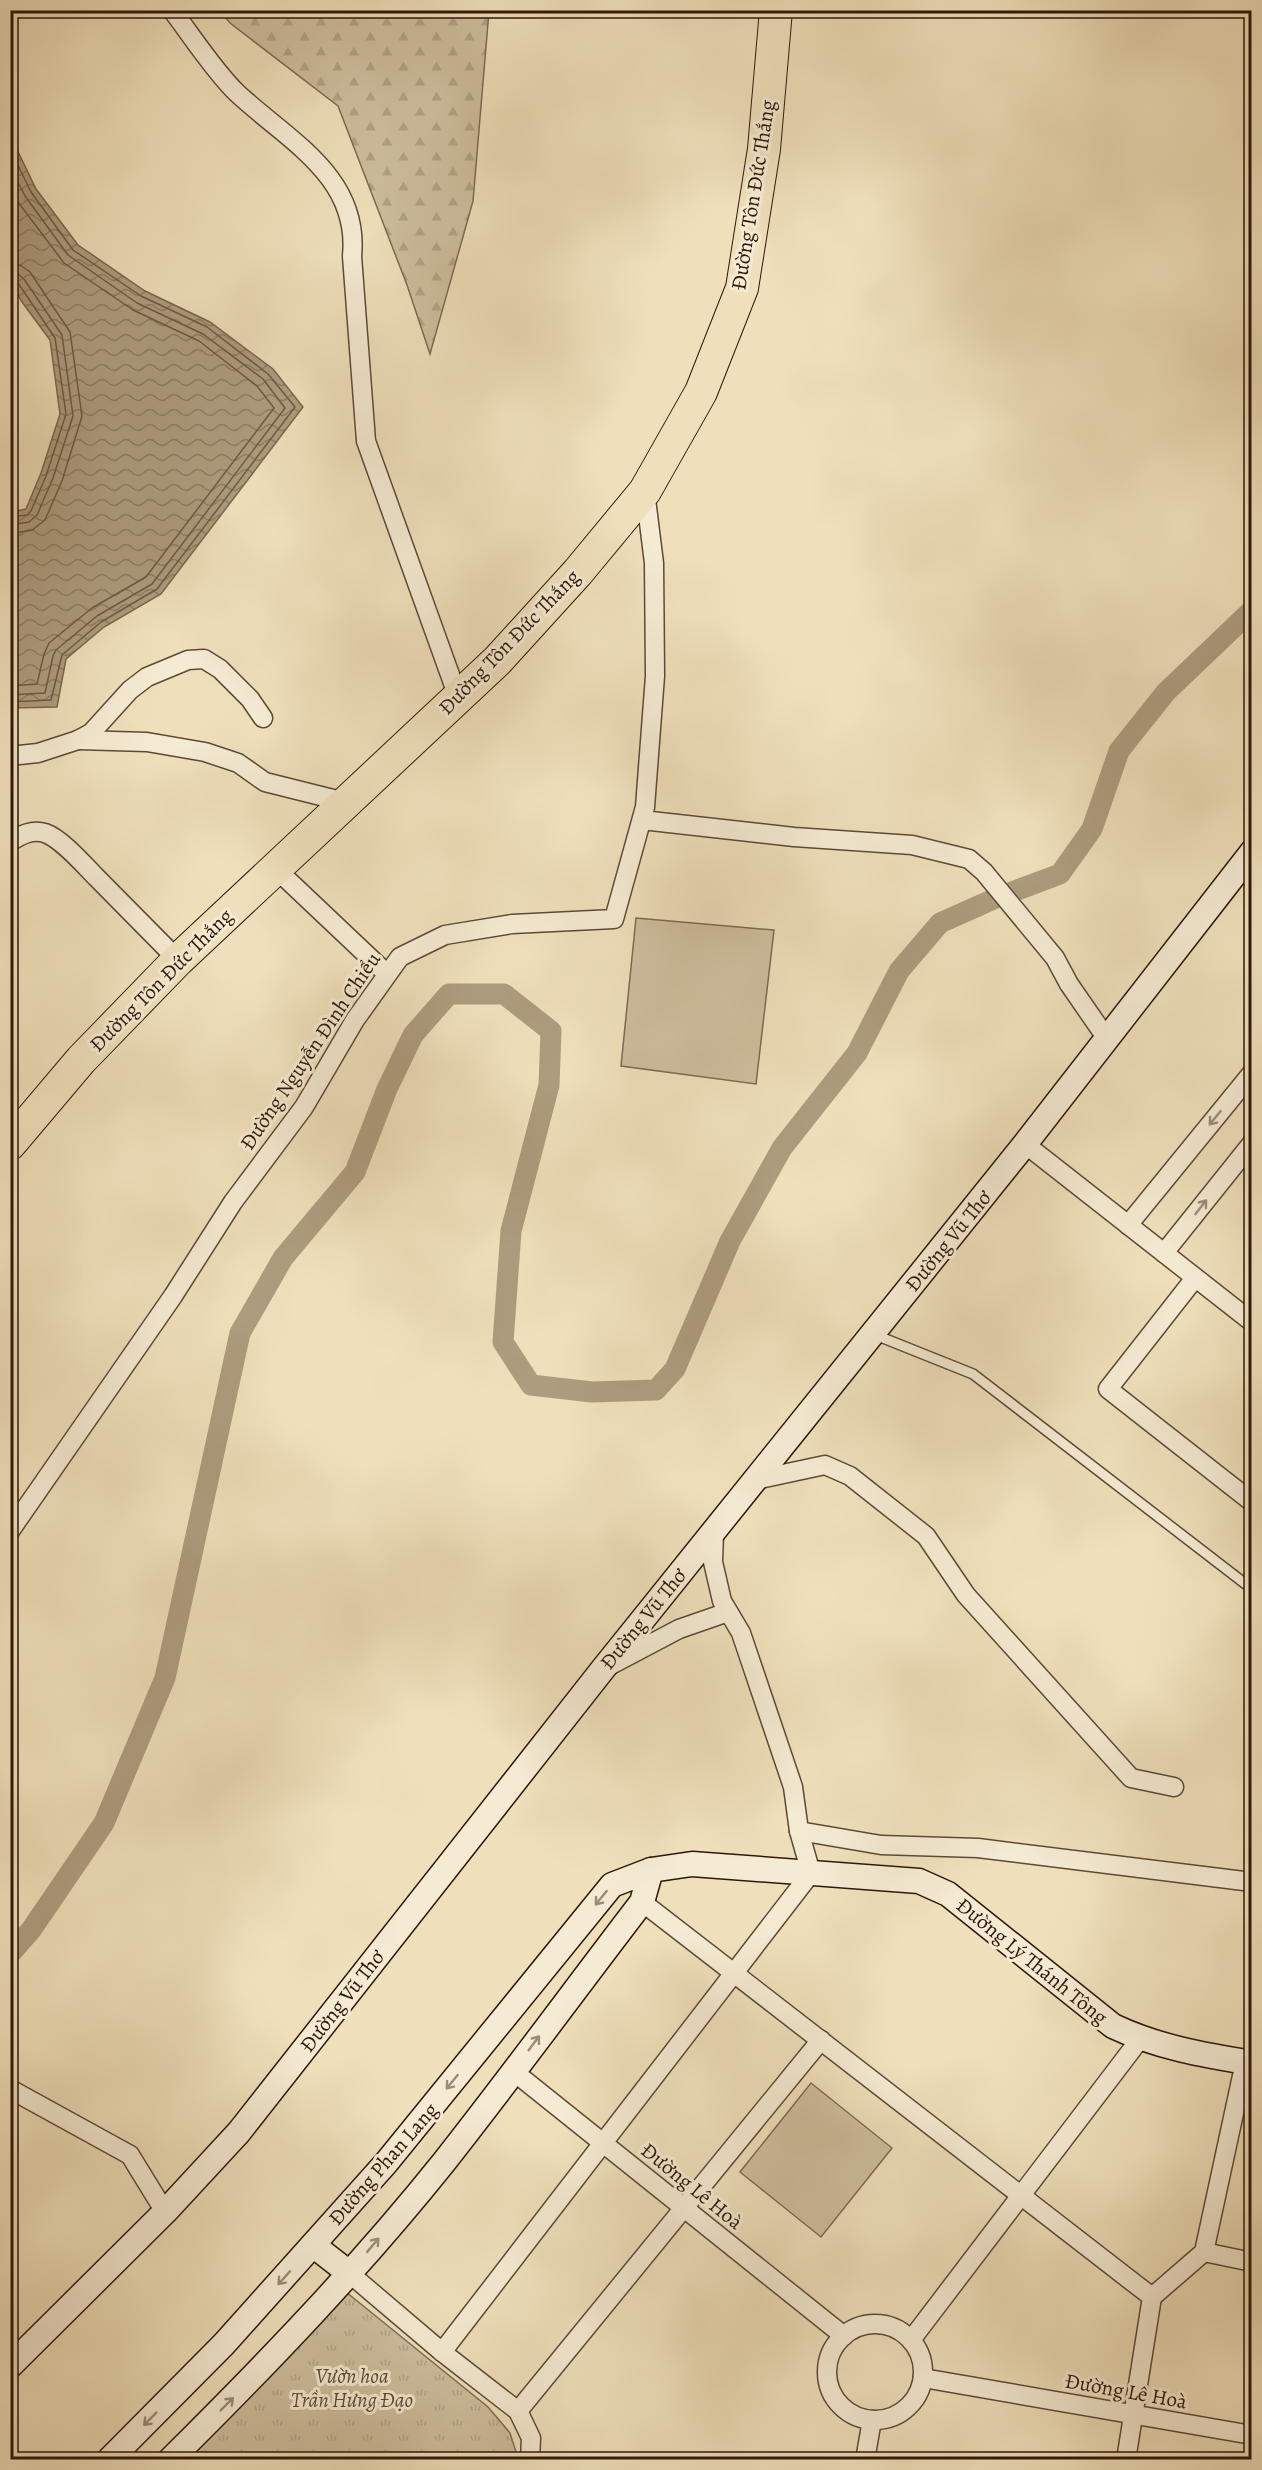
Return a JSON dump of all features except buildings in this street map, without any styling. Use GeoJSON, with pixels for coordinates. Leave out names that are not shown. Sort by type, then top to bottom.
{"type":"FeatureCollection","features":[{"type":"Feature","properties":{"kind":"highway","name":"Đường Tôn Đức Thắng"},"geometry":{"type":"LineString","coordinates":[[10,1144],[81,1060],[178,960],[497,661],[578,572],[645,491],[701,392],[742,288],[764,149],[776,10]]}},
{"type":"Feature","properties":{"kind":"street"},"geometry":{"type":"LineString","coordinates":[[172,10],[235,92],[320,165],[348,207],[354,236],[352,256],[366,441],[458,697]]}},
{"type":"Feature","properties":{"kind":"street","name":"Đường Nguyễn Đình Chiểu"},"geometry":{"type":"LineString","coordinates":[[10,1531],[166,1306],[233,1202],[304,1107],[355,1020],[400,957],[445,934],[512,924],[614,919],[645,807],[656,676],[654,563],[645,491]]}},
{"type":"Feature","properties":{"kind":"street"},"geometry":{"type":"LineString","coordinates":[[10,756],[38,753],[78,740],[91,732],[130,690],[147,677],[188,660],[204,659],[220,669],[250,699],[263,718]]}},
{"type":"Feature","properties":{"kind":"street"},"geometry":{"type":"LineString","coordinates":[[78,740],[147,742],[205,752],[238,763],[265,782],[345,802]]}},
{"type":"Feature","properties":{"kind":"street"},"geometry":{"type":"LineString","coordinates":[[642,820],[794,837],[912,845],[969,859],[984,872],[1055,958],[1069,984],[1107,1039]]}},
{"type":"Feature","properties":{"kind":"street"},"geometry":{"type":"LineString","coordinates":[[10,842],[24,834],[34,832],[53,837],[79,860],[178,960]]}},
{"type":"Feature","properties":{"kind":"street","name":"Đường Vũ Thơ"},"geometry":{"type":"LineString","coordinates":[[10,2366],[165,2212],[238,2132],[603,1669],[1025,1144],[1251,852]]}},
{"type":"Feature","properties":{"kind":"street"},"geometry":{"type":"LineString","coordinates":[[275,868],[387,974]]}},
{"type":"Feature","properties":{"kind":"street"},"geometry":{"type":"LineString","coordinates":[[1128,1225],[1251,1073]]}},
{"type":"Feature","properties":{"kind":"street"},"geometry":{"type":"LineString","coordinates":[[1164,1253],[1251,1143]]}},
{"type":"Feature","properties":{"kind":"street"},"geometry":{"type":"LineString","coordinates":[[1025,1144],[1251,1322]]}},
{"type":"Feature","properties":{"kind":"street"},"geometry":{"type":"LineString","coordinates":[[1195,1278],[1108,1389],[1251,1502]]}},
{"type":"Feature","properties":{"kind":"street"},"geometry":{"type":"LineString","coordinates":[[755,1480],[825,1465],[850,1476],[926,1536],[966,1595],[1131,1778],[1174,1787]]}},
{"type":"Feature","properties":{"kind":"street"},"geometry":{"type":"LineString","coordinates":[[442,2352],[811,1873],[799,1831],[793,1787],[741,1633],[722,1601],[713,1562],[714,1532]]}},
{"type":"Feature","properties":{"kind":"street"},"geometry":{"type":"LineString","coordinates":[[603,1669],[679,1629],[728,1612]]}},
{"type":"Feature","properties":{"kind":"street"},"geometry":{"type":"LineString","coordinates":[[799,1831],[881,1845],[978,1848],[1251,1882]]}},
{"type":"Feature","properties":{"kind":"street","name":"Đường Phan Lang"},"geometry":{"type":"LineString","coordinates":[[110,2460],[224,2344],[386,2163],[612,1885],[651,1870],[692,1864],[811,1873]]}},
{"type":"Feature","properties":{"kind":"street","name":"Đường Phan Lang"},"geometry":{"type":"LineString","coordinates":[[175,2457],[259,2372],[349,2273],[443,2163],[642,1902],[651,1870]]}},
{"type":"Feature","properties":{"kind":"street","name":"Đường Lý Thánh Tông"},"geometry":{"type":"LineString","coordinates":[[811,1873],[919,1881],[948,1894],[1113,2026],[1140,2039],[1184,2051],[1248,2062]]}},
{"type":"Feature","properties":{"kind":"street"},"geometry":{"type":"LineString","coordinates":[[642,1902],[1152,2297]]}},
{"type":"Feature","properties":{"kind":"street"},"geometry":{"type":"LineString","coordinates":[[911,2340],[1140,2039]]}},
{"type":"Feature","properties":{"kind":"street"},"geometry":{"type":"LineString","coordinates":[[518,2411],[821,2040]]}},
{"type":"Feature","properties":{"kind":"street"},"geometry":{"type":"LineString","coordinates":[[481,2047],[513,2071]]}},
{"type":"Feature","properties":{"kind":"street"},"geometry":{"type":"LineString","coordinates":[[1126,2460],[1152,2297],[1204,2252],[1248,2062]]}},
{"type":"Feature","properties":{"kind":"street","name":"Đường Lê Hoà"},"geometry":{"type":"LineString","coordinates":[[513,2071],[844,2336]]}},
{"type":"Feature","properties":{"kind":"street"},"geometry":{"type":"LineString","coordinates":[[10,2089],[130,2155],[165,2212]]}},
{"type":"Feature","properties":{"kind":"street"},"geometry":{"type":"LineString","coordinates":[[313,2245],[442,2352],[518,2411],[531,2438],[530,2460]]}},
{"type":"Feature","properties":{"kind":"street"},"geometry":{"type":"LineString","coordinates":[[1204,2252],[1251,2262]]}},
{"type":"Feature","properties":{"kind":"street"},"geometry":{"type":"LineString","coordinates":[[871,2324],[886,2325],[900,2331],[911,2340],[919,2352],[923,2365],[923,2379],[919,2392],[911,2404],[900,2413],[886,2419],[872,2420],[856,2416],[843,2407],[833,2394],[828,2363],[834,2348],[844,2336],[856,2328],[871,2324]]}},
{"type":"Feature","properties":{"kind":"street","name":"Đường Lê Hoà"},"geometry":{"type":"LineString","coordinates":[[923,2379],[1251,2435]]}},
{"type":"Feature","properties":{"kind":"street"},"geometry":{"type":"LineString","coordinates":[[865,2460],[872,2420]]}},
{"type":"Feature","properties":{"kind":"lane"},"geometry":{"type":"LineString","coordinates":[[873,1334],[973,1374],[1251,1589]]}},
{"type":"Feature","properties":{"kind":"green space"},"geometry":{"type":"Polygon","coordinates":[[[220,11],[489,11],[473,201],[430,354],[407,285],[338,106],[230,23],[220,11]]]}},
{"type":"Feature","properties":{"kind":"green space"},"geometry":{"type":"Polygon","coordinates":[[[636,918],[774,930],[756,1084],[621,1066],[636,918]]]}},
{"type":"Feature","properties":{"kind":"green space"},"geometry":{"type":"Polygon","coordinates":[[[811,2083],[892,2148],[821,2237],[740,2172],[811,2083]]]}},
{"type":"Feature","properties":{"kind":"green space","name":"Vườn hoa Trần Hưng Đạo"},"geometry":{"type":"Polygon","coordinates":[[[346,2292],[488,2407],[510,2433],[516,2452],[515,2460],[187,2460],[346,2292]]]}},
{"type":"Feature","properties":{"kind":"water"},"geometry":{"type":"Polygon","coordinates":[[[10,135],[36,189],[78,245],[145,291],[210,322],[273,369],[303,407],[161,594],[104,627],[66,659],[57,707],[11,708],[11,512],[26,509],[41,473],[60,414],[50,340],[22,302],[11,282],[10,135]]]}},
{"type":"Feature","properties":{"kind":"waterway"},"geometry":{"type":"LineString","coordinates":[[10,1954],[31,1930],[104,1823],[165,1678],[240,1333],[283,1258],[355,1172],[387,1089],[413,1035],[449,994],[504,994],[551,1031],[549,1085],[511,1231],[503,1342],[531,1385],[592,1392],[656,1390],[675,1369],[730,1241],[782,1148],[857,1053],[899,971],[940,923],[996,898],[1060,874],[1092,829],[1119,751],[1166,692],[1252,610]]}}]}
